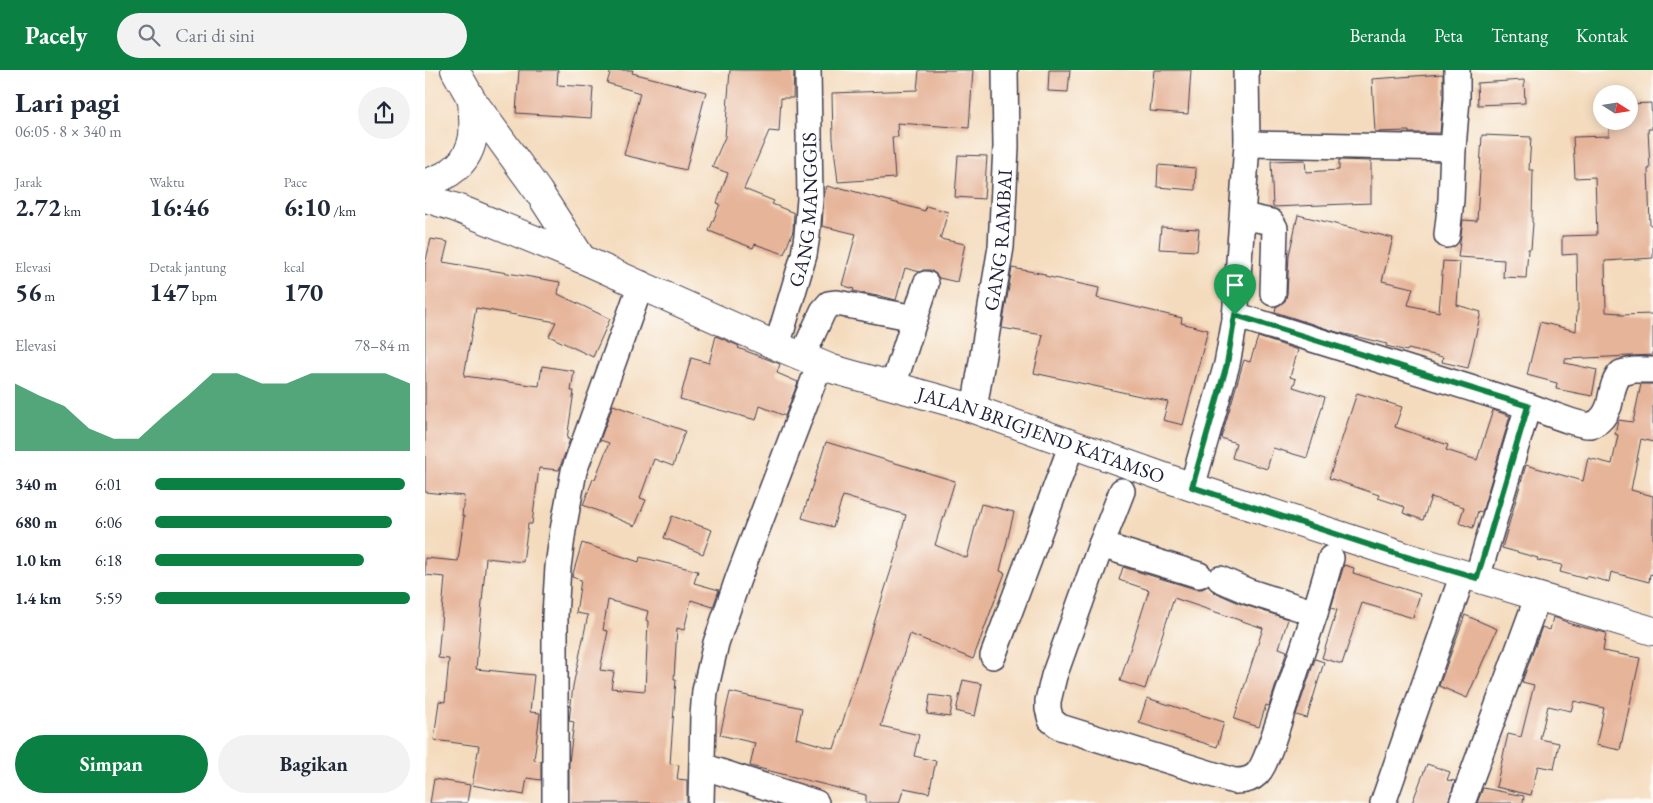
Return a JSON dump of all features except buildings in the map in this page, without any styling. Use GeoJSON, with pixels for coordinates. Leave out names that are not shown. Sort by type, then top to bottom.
{"type":"FeatureCollection","features":[{"type":"Feature","properties":{"kind":"main road"},"geometry":{"type":"LineString","coordinates":[[455,70],[472,100],[538,191],[582,259]]}},
{"type":"Feature","properties":{"kind":"main road"},"geometry":{"type":"LineString","coordinates":[[425,184],[439,180],[449,174],[458,166],[466,154],[473,135],[472,100]]}},
{"type":"Feature","properties":{"kind":"main road","name":"JALAN BRIGJEND KATAMSO"},"geometry":{"type":"LineString","coordinates":[[425,198],[457,208],[582,259],[832,369],[974,409],[1072,444],[1126,478],[1192,487],[1334,545],[1470,576],[1653,631]]}},
{"type":"Feature","properties":{"kind":"street","name":"GANG MANGGIS"},"geometry":{"type":"LineString","coordinates":[[777,346],[804,255],[807,236],[810,191],[808,70]]}},
{"type":"Feature","properties":{"kind":"street","name":"GANG RAMBAI"},"geometry":{"type":"LineString","coordinates":[[974,409],[1001,248],[1006,147],[1005,70]]}},
{"type":"Feature","properties":{"kind":"street"},"geometry":{"type":"LineString","coordinates":[[1192,487],[1227,364],[1235,315],[1247,144],[1246,70]]}},
{"type":"Feature","properties":{"kind":"street"},"geometry":{"type":"LineString","coordinates":[[1447,236],[1451,200],[1457,70]]}},
{"type":"Feature","properties":{"kind":"street"},"geometry":{"type":"LineString","coordinates":[[1247,144],[1453,148]]}},
{"type":"Feature","properties":{"kind":"street"},"geometry":{"type":"LineString","coordinates":[[1243,216],[1271,222],[1275,228],[1273,293]]}},
{"type":"Feature","properties":{"kind":"street"},"geometry":{"type":"LineString","coordinates":[[555,803],[555,615],[558,567],[563,530],[574,471],[641,284]]}},
{"type":"Feature","properties":{"kind":"street"},"geometry":{"type":"LineString","coordinates":[[893,386],[926,284]]}},
{"type":"Feature","properties":{"kind":"street"},"geometry":{"type":"LineString","coordinates":[[701,803],[705,691],[716,643],[811,360],[823,312],[829,304],[837,303],[915,318]]}},
{"type":"Feature","properties":{"kind":"street"},"geometry":{"type":"LineString","coordinates":[[1235,315],[1580,424],[1593,424],[1599,421],[1605,414],[1615,382],[1621,373],[1634,370],[1653,370]]}},
{"type":"Feature","properties":{"kind":"street"},"geometry":{"type":"LineString","coordinates":[[1383,803],[1470,576],[1528,406]]}},
{"type":"Feature","properties":{"kind":"street"},"geometry":{"type":"LineString","coordinates":[[993,656],[1072,444]]}},
{"type":"Feature","properties":{"kind":"street"},"geometry":{"type":"LineString","coordinates":[[1126,478],[1054,676],[1048,709],[1051,720],[1060,727],[1128,749],[1235,781],[1243,782],[1250,780],[1258,774],[1270,748],[1315,613],[1334,545]]}},
{"type":"Feature","properties":{"kind":"street"},"geometry":{"type":"LineString","coordinates":[[1101,545],[1209,577],[1315,613]]}},
{"type":"Feature","properties":{"kind":"street"},"geometry":{"type":"LineString","coordinates":[[1462,803],[1538,596]]}},
{"type":"Feature","properties":{"kind":"street"},"geometry":{"type":"LineString","coordinates":[[702,766],[816,803]]}},
{"type":"Feature","properties":{"kind":"route"},"geometry":{"type":"LineString","coordinates":[[1235,315],[1528,406],[1477,578],[1403,556],[1192,487],[1227,364],[1235,315]]}}]}
